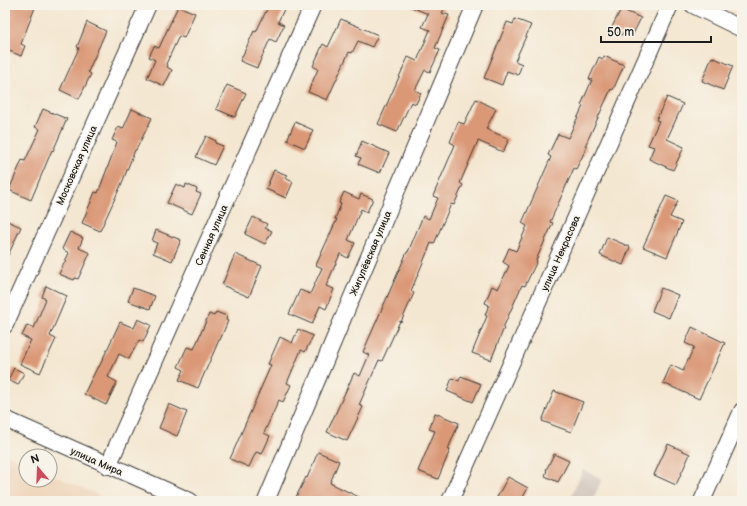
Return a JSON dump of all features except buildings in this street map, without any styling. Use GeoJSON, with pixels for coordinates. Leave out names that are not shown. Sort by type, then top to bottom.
{"type":"FeatureCollection","features":[{"type":"Feature","properties":{"kind":"street","name":"Московская улица"},"geometry":{"type":"LineString","coordinates":[[5,325],[148,5]]}},
{"type":"Feature","properties":{"kind":"street","name":"Сенная улица"},"geometry":{"type":"LineString","coordinates":[[108,466],[314,5]]}},
{"type":"Feature","properties":{"kind":"street","name":"Жигулёвская улица"},"geometry":{"type":"LineString","coordinates":[[266,501],[475,5]]}},
{"type":"Feature","properties":{"kind":"street","name":"улица Некрасова"},"geometry":{"type":"LineString","coordinates":[[450,501],[670,5]]}},
{"type":"Feature","properties":{"kind":"street"},"geometry":{"type":"LineString","coordinates":[[693,5],[742,28]]}},
{"type":"Feature","properties":{"kind":"street"},"geometry":{"type":"LineString","coordinates":[[702,501],[742,411]]}},
{"type":"Feature","properties":{"kind":"street","name":"улица Мира"},"geometry":{"type":"LineString","coordinates":[[5,419],[108,466],[190,501]]}},
{"type":"Feature","properties":{"kind":"shaded area"},"geometry":{"type":"Polygon","coordinates":[[[5,454],[18,460],[18,488],[58,488],[58,477],[112,501],[5,501],[5,454]]]}},
{"type":"Feature","properties":{"kind":"shaded area"},"geometry":{"type":"Polygon","coordinates":[[[583,470],[602,479],[592,501],[569,501],[583,470]]]}}]}
